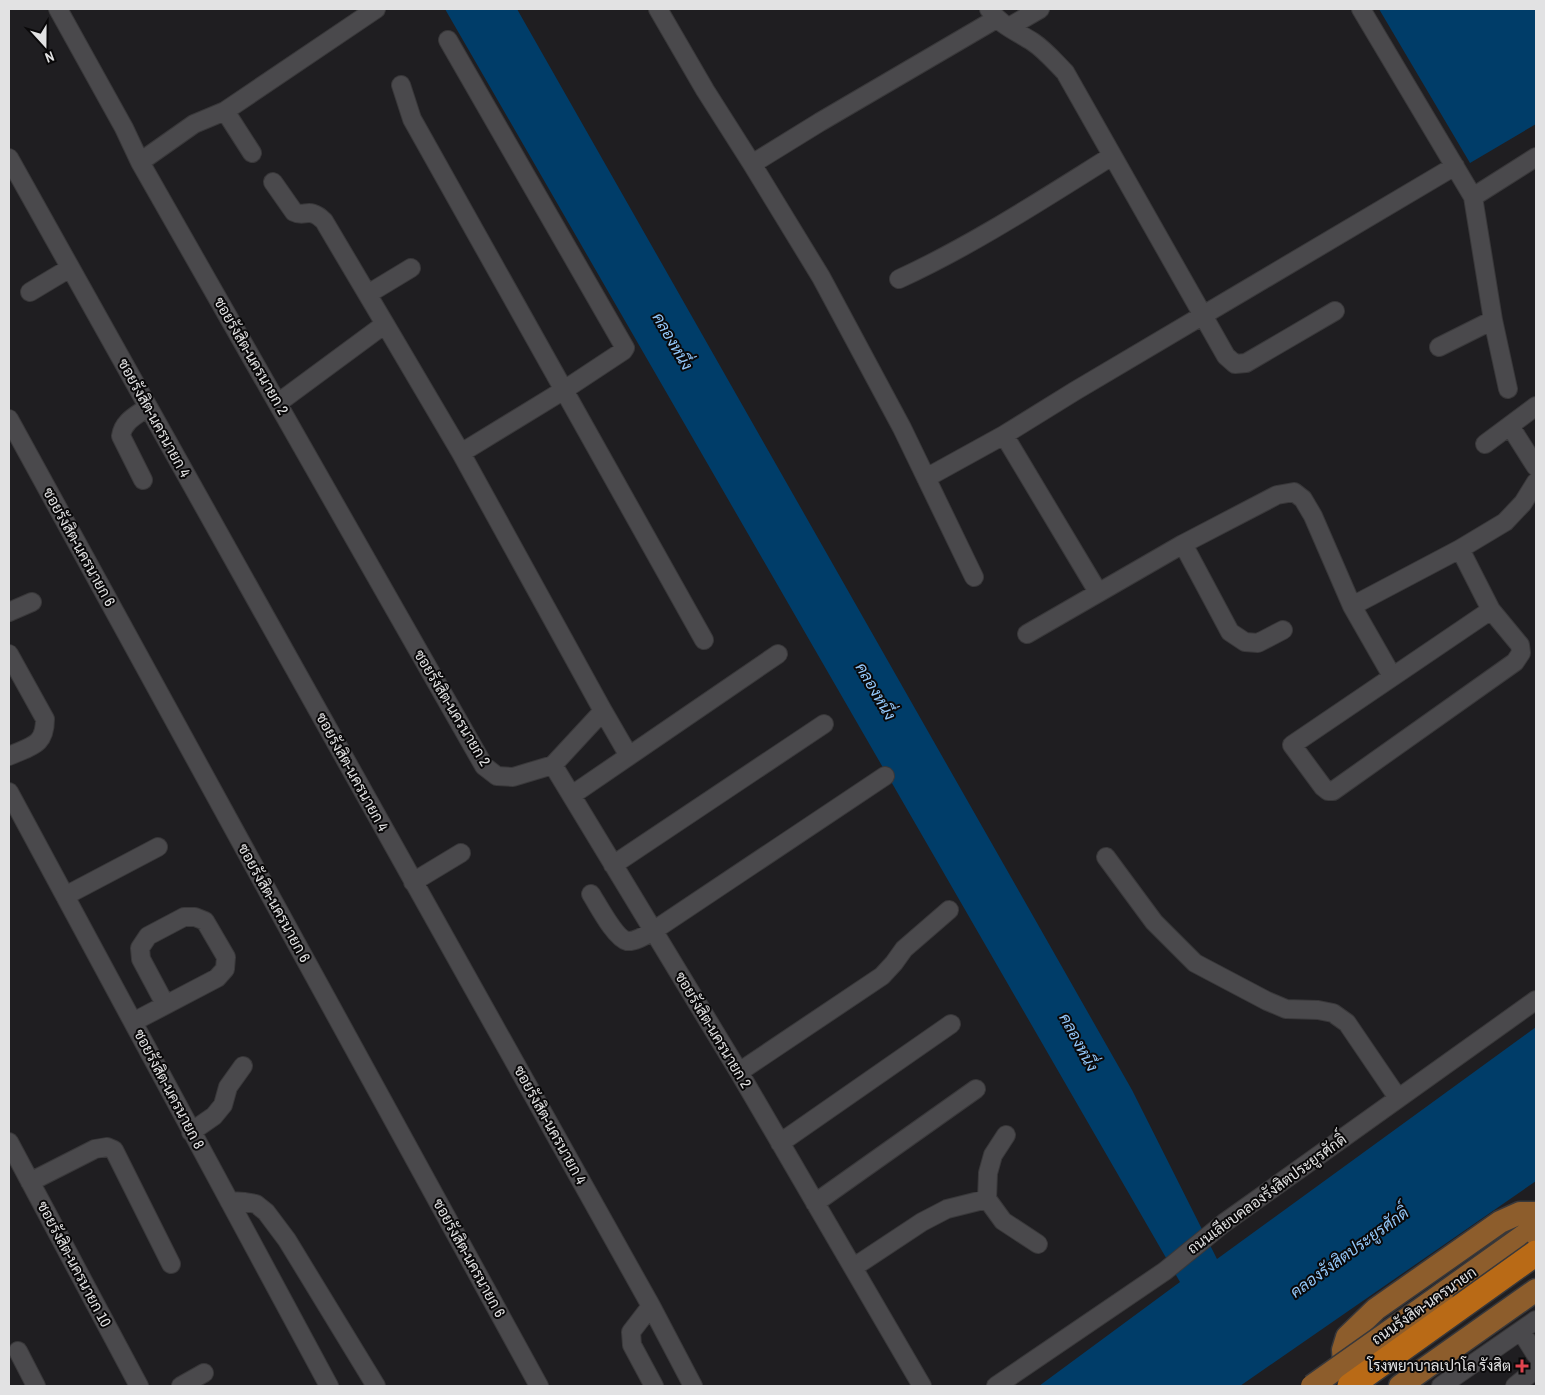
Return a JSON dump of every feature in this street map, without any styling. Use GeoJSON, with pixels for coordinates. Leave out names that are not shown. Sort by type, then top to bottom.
{"type":"FeatureCollection","features":[{"type":"Feature","properties":{"kind":"highway"},"geometry":{"type":"LineString","coordinates":[[1350,1386],[1536,1253]]}},
{"type":"Feature","properties":{"kind":"main road"},"geometry":{"type":"LineString","coordinates":[[1358,1386],[1344,1364],[1343,1350],[1347,1337],[1376,1309],[1500,1222],[1520,1213],[1536,1213]]}},
{"type":"Feature","properties":{"kind":"main road","name":"ถนนรังสิต-นครนายก"},"geometry":{"type":"LineString","coordinates":[[1312,1386],[1536,1226]]}},
{"type":"Feature","properties":{"kind":"main road"},"geometry":{"type":"LineString","coordinates":[[1400,1386],[1536,1290]]}},
{"type":"Feature","properties":{"kind":"street","name":"ซอยรังสิต-นครนายก 2"},"geometry":{"type":"LineString","coordinates":[[58,9],[124,128],[140,162],[484,766],[497,776],[513,776],[553,765],[854,1267],[922,1386]]}},
{"type":"Feature","properties":{"kind":"street"},"geometry":{"type":"LineString","coordinates":[[140,162],[194,124],[225,111],[376,9]]}},
{"type":"Feature","properties":{"kind":"street"},"geometry":{"type":"LineString","coordinates":[[658,9],[705,90],[821,277],[902,428],[974,577]]}},
{"type":"Feature","properties":{"kind":"street"},"geometry":{"type":"LineString","coordinates":[[752,164],[998,18],[1040,9]]}},
{"type":"Feature","properties":{"kind":"street"},"geometry":{"type":"LineString","coordinates":[[1360,9],[1473,198],[1508,389]]}},
{"type":"Feature","properties":{"kind":"street"},"geometry":{"type":"LineString","coordinates":[[998,18],[1049,55],[1065,72],[1226,356],[1235,364],[1246,364],[1335,311]]}},
{"type":"Feature","properties":{"kind":"street"},"geometry":{"type":"LineString","coordinates":[[448,40],[524,171],[542,206],[625,345],[623,351],[564,390],[461,453]]}},
{"type":"Feature","properties":{"kind":"street"},"geometry":{"type":"LineString","coordinates":[[401,85],[412,119],[704,640]]}},
{"type":"Feature","properties":{"kind":"street"},"geometry":{"type":"LineString","coordinates":[[225,111],[252,153]]}},
{"type":"Feature","properties":{"kind":"street"},"geometry":{"type":"LineString","coordinates":[[899,279],[920,270],[986,233],[1112,156]]}},
{"type":"Feature","properties":{"kind":"street"},"geometry":{"type":"LineString","coordinates":[[1473,198],[1536,157]]}},
{"type":"Feature","properties":{"kind":"street","name":"ซอยรังสิต-นครนายก 4"},"geometry":{"type":"LineString","coordinates":[[9,158],[651,1306],[693,1386]]}},
{"type":"Feature","properties":{"kind":"street"},"geometry":{"type":"LineString","coordinates":[[926,478],[1004,435],[1075,390],[1454,166]]}},
{"type":"Feature","properties":{"kind":"street"},"geometry":{"type":"LineString","coordinates":[[273,182],[294,212],[298,214],[310,212],[318,215],[324,222],[461,453],[629,756]]}},
{"type":"Feature","properties":{"kind":"street"},"geometry":{"type":"LineString","coordinates":[[30,292],[70,268]]}},
{"type":"Feature","properties":{"kind":"street"},"geometry":{"type":"LineString","coordinates":[[368,294],[411,268]]}},
{"type":"Feature","properties":{"kind":"street"},"geometry":{"type":"LineString","coordinates":[[1439,347],[1494,320]]}},
{"type":"Feature","properties":{"kind":"street"},"geometry":{"type":"LineString","coordinates":[[278,403],[384,324]]}},
{"type":"Feature","properties":{"kind":"street"},"geometry":{"type":"LineString","coordinates":[[1485,444],[1536,406]]}},
{"type":"Feature","properties":{"kind":"street"},"geometry":{"type":"LineString","coordinates":[[143,480],[121,436],[125,424],[148,407]]}},
{"type":"Feature","properties":{"kind":"street","name":"ซอยรังสิต-นครนายก 6"},"geometry":{"type":"LineString","coordinates":[[9,419],[539,1386]]}},
{"type":"Feature","properties":{"kind":"street"},"geometry":{"type":"LineString","coordinates":[[1510,426],[1536,467]]}},
{"type":"Feature","properties":{"kind":"street"},"geometry":{"type":"LineString","coordinates":[[1004,435],[1098,592]]}},
{"type":"Feature","properties":{"kind":"street"},"geometry":{"type":"LineString","coordinates":[[1352,606],[1460,549],[1505,522],[1523,503],[1536,482]]}},
{"type":"Feature","properties":{"kind":"street"},"geometry":{"type":"LineString","coordinates":[[1027,634],[1182,544],[1277,495],[1294,492],[1304,499],[1352,606],[1392,676]]}},
{"type":"Feature","properties":{"kind":"street"},"geometry":{"type":"LineString","coordinates":[[1182,544],[1230,632],[1245,642],[1258,643],[1283,630]]}},
{"type":"Feature","properties":{"kind":"street"},"geometry":{"type":"LineString","coordinates":[[1460,549],[1490,610],[1520,645],[1522,653],[1515,662],[1333,791],[1328,791],[1323,787],[1292,745],[1490,610]]}},
{"type":"Feature","properties":{"kind":"street"},"geometry":{"type":"LineString","coordinates":[[9,612],[32,602]]}},
{"type":"Feature","properties":{"kind":"street"},"geometry":{"type":"LineString","coordinates":[[9,654],[45,719],[45,730],[43,737],[35,744],[9,756]]}},
{"type":"Feature","properties":{"kind":"street"},"geometry":{"type":"LineString","coordinates":[[572,795],[778,654]]}},
{"type":"Feature","properties":{"kind":"street"},"geometry":{"type":"LineString","coordinates":[[553,765],[603,712]]}},
{"type":"Feature","properties":{"kind":"street"},"geometry":{"type":"LineString","coordinates":[[613,865],[824,724]]}},
{"type":"Feature","properties":{"kind":"street"},"geometry":{"type":"LineString","coordinates":[[590,894],[618,936],[628,941],[636,940],[653,931],[885,776]]}},
{"type":"Feature","properties":{"kind":"street","name":"ซอยรังสิต-นครนายก 8"},"geometry":{"type":"LineString","coordinates":[[9,792],[329,1386]]}},
{"type":"Feature","properties":{"kind":"street"},"geometry":{"type":"LineString","coordinates":[[65,896],[158,847]]}},
{"type":"Feature","properties":{"kind":"street"},"geometry":{"type":"LineString","coordinates":[[413,882],[461,853]]}},
{"type":"Feature","properties":{"kind":"street"},"geometry":{"type":"LineString","coordinates":[[1106,857],[1154,922],[1195,963],[1286,1009],[1318,1010],[1333,1013],[1347,1023],[1398,1098]]}},
{"type":"Feature","properties":{"kind":"street"},"geometry":{"type":"LineString","coordinates":[[738,1072],[882,976],[904,949],[949,910]]}},
{"type":"Feature","properties":{"kind":"street"},"geometry":{"type":"LineString","coordinates":[[133,1022],[216,978],[225,969],[226,957],[205,921],[195,917],[184,917],[148,936],[140,948],[141,959],[165,1004]]}},
{"type":"Feature","properties":{"kind":"street","name":"ถนนเลียบคลองรังสิตประยูรศักดิ์"},"geometry":{"type":"LineString","coordinates":[[996,1386],[1165,1271],[1224,1223],[1536,1000]]}},
{"type":"Feature","properties":{"kind":"street"},"geometry":{"type":"LineString","coordinates":[[780,1143],[951,1024]]}},
{"type":"Feature","properties":{"kind":"street"},"geometry":{"type":"LineString","coordinates":[[191,1132],[214,1116],[223,1106],[228,1087],[243,1066]]}},
{"type":"Feature","properties":{"kind":"street"},"geometry":{"type":"LineString","coordinates":[[815,1202],[976,1089]]}},
{"type":"Feature","properties":{"kind":"street"},"geometry":{"type":"LineString","coordinates":[[1006,1135],[993,1155],[988,1173],[987,1200],[1003,1221],[1038,1244]]}},
{"type":"Feature","properties":{"kind":"street","name":"ซอยรังสิต-นครนายก 10"},"geometry":{"type":"LineString","coordinates":[[9,1142],[139,1386]]}},
{"type":"Feature","properties":{"kind":"street"},"geometry":{"type":"LineString","coordinates":[[30,1182],[95,1149],[107,1147],[114,1150],[172,1264]]}},
{"type":"Feature","properties":{"kind":"street"},"geometry":{"type":"LineString","coordinates":[[854,1267],[922,1222],[947,1209],[987,1200]]}},
{"type":"Feature","properties":{"kind":"street"},"geometry":{"type":"LineString","coordinates":[[229,1201],[256,1204],[266,1212],[287,1240],[376,1386]]}},
{"type":"Feature","properties":{"kind":"street"},"geometry":{"type":"LineString","coordinates":[[651,1306],[632,1332],[632,1345],[654,1386]]}},
{"type":"Feature","properties":{"kind":"street"},"geometry":{"type":"LineString","coordinates":[[1441,1386],[1536,1320]]}},
{"type":"Feature","properties":{"kind":"street"},"geometry":{"type":"LineString","coordinates":[[1521,1331],[1536,1355]]}},
{"type":"Feature","properties":{"kind":"street"},"geometry":{"type":"LineString","coordinates":[[18,1351],[36,1386]]}},
{"type":"Feature","properties":{"kind":"street"},"geometry":{"type":"LineString","coordinates":[[1515,1386],[1536,1369]]}},
{"type":"Feature","properties":{"kind":"street"},"geometry":{"type":"LineString","coordinates":[[181,1386],[204,1373]]}},
{"type":"Feature","properties":{"kind":"water"},"geometry":{"type":"Polygon","coordinates":[[[445,9],[517,9],[1132,1090],[1217,1259],[1536,1027],[1536,1181],[1240,1386],[1039,1386],[1180,1282],[445,9]]]}},
{"type":"Feature","properties":{"kind":"water"},"geometry":{"type":"Polygon","coordinates":[[[1379,9],[1536,9],[1536,124],[1470,163],[1379,9]]]}},
{"type":"Feature","properties":{"kind":"place","name":"โรงพยาบาลเปาโล รังสิต"},"geometry":{"type":"Point","coordinates":[1522,1366]}},
{"type":"Feature","properties":{"kind":"water label","name":"คลองหนึ่ง"},"geometry":{"type":"Point","coordinates":[673,341]}},
{"type":"Feature","properties":{"kind":"water label","name":"คลองหนึ่ง"},"geometry":{"type":"Point","coordinates":[876,691]}},
{"type":"Feature","properties":{"kind":"water label","name":"คลองหนึ่ง"},"geometry":{"type":"Point","coordinates":[1079,1042]}},
{"type":"Feature","properties":{"kind":"water label","name":"คลองรังสิตประยูรศักดิ์"},"geometry":{"type":"Point","coordinates":[1349,1252]}}]}
